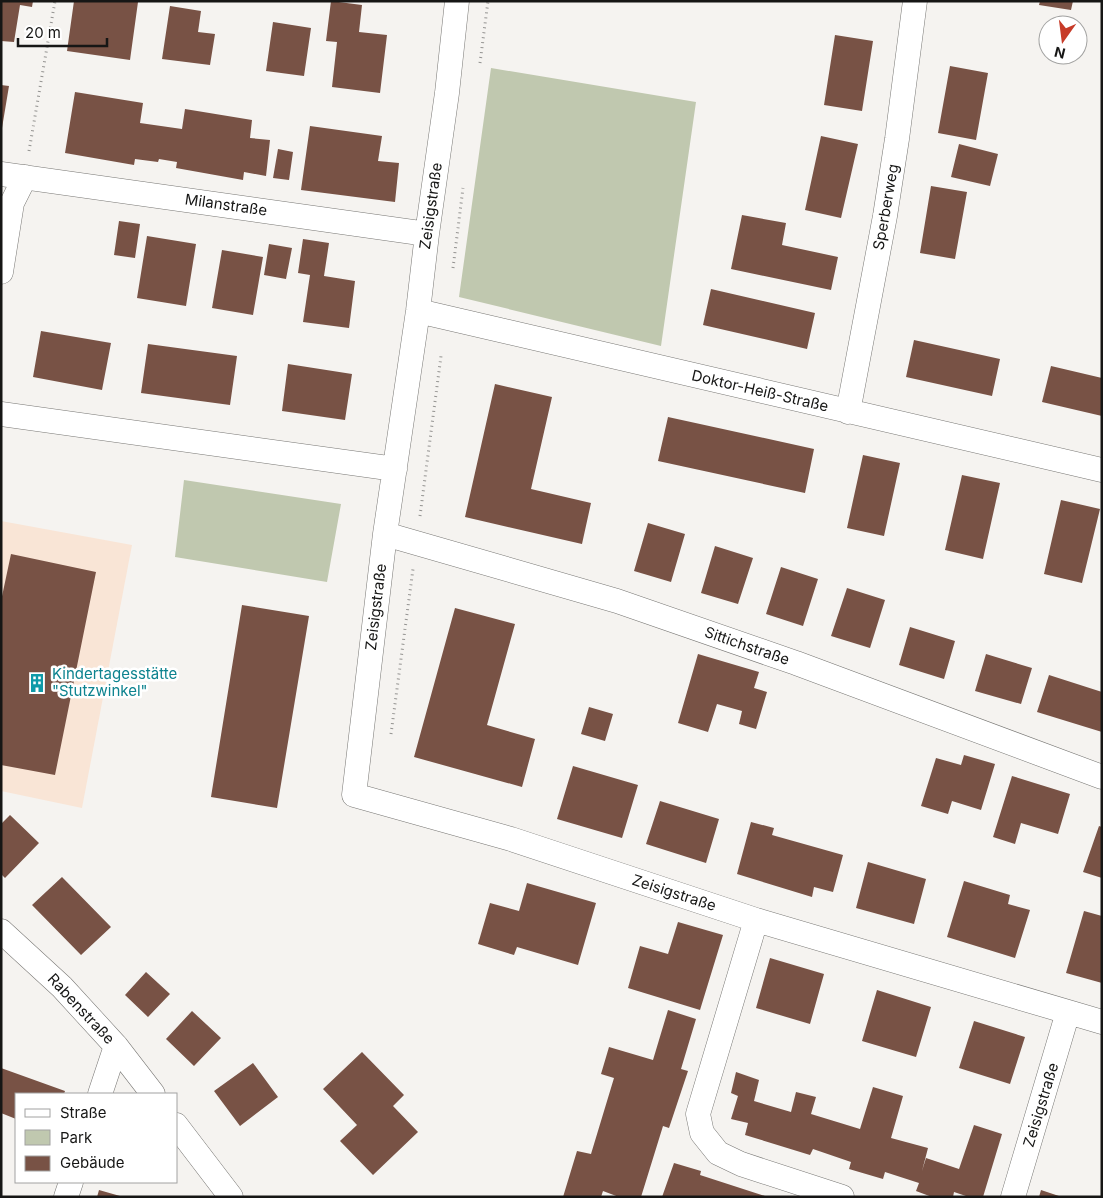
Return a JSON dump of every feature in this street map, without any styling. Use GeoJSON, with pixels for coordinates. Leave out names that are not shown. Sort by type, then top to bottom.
{"type":"FeatureCollection","features":[{"type":"Feature","properties":{"kind":"street","name":"Zeisigstraße"},"geometry":{"type":"LineString","coordinates":[[457,1],[447,93],[418,311],[385,534],[354,795],[511,839],[756,920],[1102,1022]]}},
{"type":"Feature","properties":{"kind":"street","name":"Sperberweg"},"geometry":{"type":"LineString","coordinates":[[848,412],[886,207],[915,1]]}},
{"type":"Feature","properties":{"kind":"street","name":"Milanstraße"},"geometry":{"type":"LineString","coordinates":[[1,174],[427,234]]}},
{"type":"Feature","properties":{"kind":"street"},"geometry":{"type":"LineString","coordinates":[[1,272],[12,203],[25,177]]}},
{"type":"Feature","properties":{"kind":"street","name":"Doktor-Heiß-Straße"},"geometry":{"type":"LineString","coordinates":[[418,311],[1102,470]]}},
{"type":"Feature","properties":{"kind":"street"},"geometry":{"type":"LineString","coordinates":[[1,414],[395,469]]}},
{"type":"Feature","properties":{"kind":"street","name":"Sittichstraße"},"geometry":{"type":"LineString","coordinates":[[385,534],[617,601],[796,663],[1102,777]]}},
{"type":"Feature","properties":{"kind":"street"},"geometry":{"type":"LineString","coordinates":[[756,920],[698,1114],[702,1133],[718,1153],[741,1164],[842,1197]]}},
{"type":"Feature","properties":{"kind":"street","name":"Rabenstraße"},"geometry":{"type":"LineString","coordinates":[[1,931],[62,986],[116,1046],[152,1093]]}},
{"type":"Feature","properties":{"kind":"street","name":"Zeisigstraße"},"geometry":{"type":"LineString","coordinates":[[1013,1197],[1068,1012]]}},
{"type":"Feature","properties":{"kind":"street"},"geometry":{"type":"LineString","coordinates":[[100,1093],[116,1046]]}},
{"type":"Feature","properties":{"kind":"street"},"geometry":{"type":"LineString","coordinates":[[178,1128],[231,1197]]}},
{"type":"Feature","properties":{"kind":"street"},"geometry":{"type":"LineString","coordinates":[[66,1197],[71,1183]]}},
{"type":"Feature","properties":{"kind":"path"},"geometry":{"type":"LineString","coordinates":[[25,177],[55,1]]}},
{"type":"Feature","properties":{"kind":"path"},"geometry":{"type":"LineString","coordinates":[[479,70],[488,1]]}},
{"type":"Feature","properties":{"kind":"path"},"geometry":{"type":"LineString","coordinates":[[453,268],[464,179]]}},
{"type":"Feature","properties":{"kind":"path"},"geometry":{"type":"LineString","coordinates":[[391,736],[446,318]]}},
{"type":"Feature","properties":{"kind":"shaded area"},"geometry":{"type":"Polygon","coordinates":[[[1,521],[132,545],[82,808],[1,791],[1,521]]]}},
{"type":"Feature","properties":{"kind":"green space"},"geometry":{"type":"Polygon","coordinates":[[[491,68],[696,102],[661,346],[459,297],[491,68]]]}},
{"type":"Feature","properties":{"kind":"green space"},"geometry":{"type":"Polygon","coordinates":[[[184,480],[341,504],[327,582],[175,557],[184,480]]]}},
{"type":"Feature","properties":{"kind":"building"},"geometry":{"type":"Polygon","coordinates":[[[1,1],[33,1],[32,7],[20,5],[14,42],[1,41],[1,1]]]}},
{"type":"Feature","properties":{"kind":"building"},"geometry":{"type":"Polygon","coordinates":[[[74,1],[138,2],[130,60],[67,51],[74,1]]]}},
{"type":"Feature","properties":{"kind":"building"},"geometry":{"type":"Polygon","coordinates":[[[331,1],[362,5],[359,32],[387,35],[380,93],[332,87],[337,42],[326,41],[331,1]]]}},
{"type":"Feature","properties":{"kind":"building"},"geometry":{"type":"Polygon","coordinates":[[[1040,1],[1073,1],[1071,10],[1039,5],[1040,1]]]}},
{"type":"Feature","properties":{"kind":"building"},"geometry":{"type":"Polygon","coordinates":[[[170,6],[201,11],[198,32],[215,34],[210,65],[162,59],[170,6]]]}},
{"type":"Feature","properties":{"kind":"building"},"geometry":{"type":"Polygon","coordinates":[[[273,22],[311,28],[304,76],[266,71],[273,22]]]}},
{"type":"Feature","properties":{"kind":"building"},"geometry":{"type":"Polygon","coordinates":[[[835,35],[873,41],[862,111],[824,105],[835,35]]]}},
{"type":"Feature","properties":{"kind":"building"},"geometry":{"type":"Polygon","coordinates":[[[950,66],[988,73],[976,140],[938,133],[950,66]]]}},
{"type":"Feature","properties":{"kind":"building"},"geometry":{"type":"Polygon","coordinates":[[[1,85],[9,86],[2,128],[1,128],[1,85]]]}},
{"type":"Feature","properties":{"kind":"building"},"geometry":{"type":"Polygon","coordinates":[[[75,92],[143,103],[140,123],[182,129],[185,109],[252,120],[250,138],[270,140],[266,176],[244,172],[243,180],[176,168],[177,162],[159,159],[158,162],[135,159],[134,165],[65,153],[75,92]]]}},
{"type":"Feature","properties":{"kind":"building"},"geometry":{"type":"Polygon","coordinates":[[[310,126],[382,136],[378,161],[399,163],[395,202],[301,190],[310,126]]]}},
{"type":"Feature","properties":{"kind":"building"},"geometry":{"type":"Polygon","coordinates":[[[821,136],[858,144],[841,218],[805,210],[821,136]]]}},
{"type":"Feature","properties":{"kind":"building"},"geometry":{"type":"Polygon","coordinates":[[[959,144],[998,154],[990,186],[951,177],[959,144]]]}},
{"type":"Feature","properties":{"kind":"building"},"geometry":{"type":"Polygon","coordinates":[[[278,149],[293,152],[289,180],[273,178],[278,149]]]}},
{"type":"Feature","properties":{"kind":"building"},"geometry":{"type":"Polygon","coordinates":[[[931,186],[967,192],[955,259],[920,253],[931,186]]]}},
{"type":"Feature","properties":{"kind":"building"},"geometry":{"type":"Polygon","coordinates":[[[742,215],[786,223],[782,245],[838,257],[831,290],[731,269],[742,215]]]}},
{"type":"Feature","properties":{"kind":"building"},"geometry":{"type":"Polygon","coordinates":[[[119,221],[140,224],[135,258],[114,255],[119,221]]]}},
{"type":"Feature","properties":{"kind":"building"},"geometry":{"type":"Polygon","coordinates":[[[147,236],[196,244],[186,306],[137,298],[147,236]]]}},
{"type":"Feature","properties":{"kind":"building"},"geometry":{"type":"Polygon","coordinates":[[[303,239],[329,243],[324,276],[355,281],[349,328],[303,322],[310,275],[298,273],[303,239]]]}},
{"type":"Feature","properties":{"kind":"building"},"geometry":{"type":"Polygon","coordinates":[[[269,244],[292,248],[286,279],[264,275],[269,244]]]}},
{"type":"Feature","properties":{"kind":"building"},"geometry":{"type":"Polygon","coordinates":[[[222,250],[263,257],[253,315],[212,308],[222,250]]]}},
{"type":"Feature","properties":{"kind":"building"},"geometry":{"type":"Polygon","coordinates":[[[711,289],[815,313],[807,349],[703,325],[711,289]]]}},
{"type":"Feature","properties":{"kind":"building"},"geometry":{"type":"Polygon","coordinates":[[[41,331],[111,343],[102,390],[33,377],[41,331]]]}},
{"type":"Feature","properties":{"kind":"building"},"geometry":{"type":"Polygon","coordinates":[[[914,340],[1000,359],[992,396],[906,377],[914,340]]]}},
{"type":"Feature","properties":{"kind":"building"},"geometry":{"type":"Polygon","coordinates":[[[148,344],[237,356],[230,405],[141,393],[148,344]]]}},
{"type":"Feature","properties":{"kind":"building"},"geometry":{"type":"Polygon","coordinates":[[[288,364],[352,374],[345,420],[282,411],[288,364]]]}},
{"type":"Feature","properties":{"kind":"building"},"geometry":{"type":"Polygon","coordinates":[[[1051,366],[1102,378],[1102,416],[1042,402],[1051,366]]]}},
{"type":"Feature","properties":{"kind":"building"},"geometry":{"type":"Polygon","coordinates":[[[495,384],[552,397],[531,489],[591,503],[582,544],[465,517],[495,384]]]}},
{"type":"Feature","properties":{"kind":"building"},"geometry":{"type":"Polygon","coordinates":[[[668,417],[814,449],[805,493],[658,461],[668,417]]]}},
{"type":"Feature","properties":{"kind":"building"},"geometry":{"type":"Polygon","coordinates":[[[863,455],[900,463],[884,536],[847,528],[863,455]]]}},
{"type":"Feature","properties":{"kind":"building"},"geometry":{"type":"Polygon","coordinates":[[[962,475],[1000,483],[983,559],[945,550],[962,475]]]}},
{"type":"Feature","properties":{"kind":"building"},"geometry":{"type":"Polygon","coordinates":[[[1061,500],[1100,509],[1082,583],[1044,574],[1061,500]]]}},
{"type":"Feature","properties":{"kind":"building"},"geometry":{"type":"Polygon","coordinates":[[[648,523],[685,534],[671,582],[634,571],[648,523]]]}},
{"type":"Feature","properties":{"kind":"building"},"geometry":{"type":"Polygon","coordinates":[[[715,546],[753,558],[738,604],[701,593],[715,546]]]}},
{"type":"Feature","properties":{"kind":"building","name":"Kindertagesstätte \"Stutzwinkel\""},"geometry":{"type":"Polygon","coordinates":[[[11,554],[96,572],[55,775],[1,765],[1,601],[11,554]]]}},
{"type":"Feature","properties":{"kind":"building"},"geometry":{"type":"Polygon","coordinates":[[[781,567],[818,579],[803,626],[766,614],[781,567]]]}},
{"type":"Feature","properties":{"kind":"building"},"geometry":{"type":"Polygon","coordinates":[[[847,588],[885,600],[870,648],[831,636],[847,588]]]}},
{"type":"Feature","properties":{"kind":"building"},"geometry":{"type":"Polygon","coordinates":[[[242,605],[309,616],[277,808],[211,797],[242,605]]]}},
{"type":"Feature","properties":{"kind":"building"},"geometry":{"type":"Polygon","coordinates":[[[455,608],[515,624],[487,725],[535,739],[522,787],[414,757],[455,608]]]}},
{"type":"Feature","properties":{"kind":"building"},"geometry":{"type":"Polygon","coordinates":[[[910,627],[955,641],[944,679],[899,665],[910,627]]]}},
{"type":"Feature","properties":{"kind":"building"},"geometry":{"type":"Polygon","coordinates":[[[698,654],[759,672],[754,688],[767,692],[756,729],[739,724],[742,711],[717,704],[708,732],[678,723],[698,654]]]}},
{"type":"Feature","properties":{"kind":"building"},"geometry":{"type":"Polygon","coordinates":[[[986,654],[1032,668],[1021,704],[975,691],[986,654]]]}},
{"type":"Feature","properties":{"kind":"building"},"geometry":{"type":"Polygon","coordinates":[[[1049,675],[1102,692],[1102,732],[1037,712],[1049,675]]]}},
{"type":"Feature","properties":{"kind":"building"},"geometry":{"type":"Polygon","coordinates":[[[589,707],[613,714],[605,741],[581,734],[589,707]]]}},
{"type":"Feature","properties":{"kind":"building"},"geometry":{"type":"Polygon","coordinates":[[[964,755],[995,764],[981,810],[952,801],[948,814],[921,806],[936,758],[961,765],[964,755]]]}},
{"type":"Feature","properties":{"kind":"building"},"geometry":{"type":"Polygon","coordinates":[[[573,766],[638,785],[622,838],[557,819],[573,766]]]}},
{"type":"Feature","properties":{"kind":"building"},"geometry":{"type":"Polygon","coordinates":[[[1012,776],[1070,794],[1058,834],[1021,823],[1015,844],[993,837],[1012,776]]]}},
{"type":"Feature","properties":{"kind":"building"},"geometry":{"type":"Polygon","coordinates":[[[660,801],[719,819],[706,863],[646,844],[660,801]]]}},
{"type":"Feature","properties":{"kind":"building"},"geometry":{"type":"Polygon","coordinates":[[[10,815],[39,843],[5,878],[1,874],[1,824],[10,815]]]}},
{"type":"Feature","properties":{"kind":"building"},"geometry":{"type":"Polygon","coordinates":[[[751,822],[774,828],[772,835],[843,855],[833,892],[814,887],[812,897],[737,874],[751,822]]]}},
{"type":"Feature","properties":{"kind":"building"},"geometry":{"type":"Polygon","coordinates":[[[1099,826],[1102,827],[1102,878],[1083,872],[1099,826]]]}},
{"type":"Feature","properties":{"kind":"building"},"geometry":{"type":"Polygon","coordinates":[[[868,862],[926,879],[914,924],[856,908],[868,862]]]}},
{"type":"Feature","properties":{"kind":"building"},"geometry":{"type":"Polygon","coordinates":[[[62,877],[111,927],[81,955],[32,905],[62,877]]]}},
{"type":"Feature","properties":{"kind":"building"},"geometry":{"type":"Polygon","coordinates":[[[964,881],[1010,895],[1008,904],[1030,910],[1015,958],[947,937],[964,881]]]}},
{"type":"Feature","properties":{"kind":"building"},"geometry":{"type":"Polygon","coordinates":[[[527,883],[596,903],[578,965],[517,947],[514,955],[478,944],[490,903],[519,911],[527,883]]]}},
{"type":"Feature","properties":{"kind":"building"},"geometry":{"type":"Polygon","coordinates":[[[1084,911],[1102,916],[1102,983],[1066,973],[1084,911]]]}},
{"type":"Feature","properties":{"kind":"building"},"geometry":{"type":"Polygon","coordinates":[[[678,922],[723,935],[700,1010],[628,988],[640,946],[668,954],[678,922]]]}},
{"type":"Feature","properties":{"kind":"building"},"geometry":{"type":"Polygon","coordinates":[[[770,958],[824,974],[810,1024],[756,1008],[770,958]]]}},
{"type":"Feature","properties":{"kind":"building"},"geometry":{"type":"Polygon","coordinates":[[[146,972],[170,994],[148,1017],[125,995],[146,972]]]}},
{"type":"Feature","properties":{"kind":"building"},"geometry":{"type":"Polygon","coordinates":[[[877,990],[931,1007],[916,1057],[862,1041],[877,990]]]}},
{"type":"Feature","properties":{"kind":"building"},"geometry":{"type":"Polygon","coordinates":[[[668,1010],[696,1019],[681,1069],[688,1071],[669,1128],[663,1126],[641,1197],[619,1197],[603,1191],[601,1197],[563,1197],[577,1151],[591,1154],[614,1078],[601,1074],[609,1047],[653,1060],[668,1010]]]}},
{"type":"Feature","properties":{"kind":"building"},"geometry":{"type":"Polygon","coordinates":[[[192,1011],[221,1038],[194,1066],[166,1039],[192,1011]]]}},
{"type":"Feature","properties":{"kind":"building"},"geometry":{"type":"Polygon","coordinates":[[[974,1021],[1025,1037],[1010,1084],[959,1068],[974,1021]]]}},
{"type":"Feature","properties":{"kind":"building"},"geometry":{"type":"Polygon","coordinates":[[[362,1052],[404,1095],[393,1106],[418,1132],[373,1175],[340,1141],[357,1125],[323,1089],[362,1052]]]}},
{"type":"Feature","properties":{"kind":"building"},"geometry":{"type":"Polygon","coordinates":[[[253,1063],[278,1097],[240,1126],[214,1091],[253,1063]]]}},
{"type":"Feature","properties":{"kind":"building"},"geometry":{"type":"Polygon","coordinates":[[[1,1068],[65,1091],[64,1093],[15,1093],[15,1119],[1,1113],[1,1068]]]}},
{"type":"Feature","properties":{"kind":"building"},"geometry":{"type":"Polygon","coordinates":[[[736,1072],[759,1080],[754,1101],[791,1112],[796,1092],[816,1097],[811,1114],[860,1129],[873,1087],[903,1096],[891,1138],[928,1148],[922,1171],[926,1158],[959,1169],[974,1125],[1002,1134],[983,1197],[969,1197],[954,1192],[953,1197],[932,1197],[916,1191],[919,1183],[885,1172],[883,1179],[849,1169],[851,1162],[813,1149],[810,1155],[745,1135],[748,1123],[731,1119],[738,1096],[731,1093],[736,1072]]]}},
{"type":"Feature","properties":{"kind":"building"},"geometry":{"type":"Polygon","coordinates":[[[674,1163],[701,1171],[700,1175],[768,1197],[662,1197],[674,1163]]]}},
{"type":"Feature","properties":{"kind":"building"},"geometry":{"type":"Polygon","coordinates":[[[99,1190],[120,1196],[120,1197],[97,1197],[99,1190]]]}},
{"type":"Feature","properties":{"kind":"building"},"geometry":{"type":"Polygon","coordinates":[[[1041,1190],[1059,1196],[1059,1197],[1039,1197],[1041,1190]]]}},
{"type":"Feature","properties":{"kind":"place","name":"Kindertagesstätte \"Stutzwinkel\""},"geometry":{"type":"Point","coordinates":[37,683]}}]}
